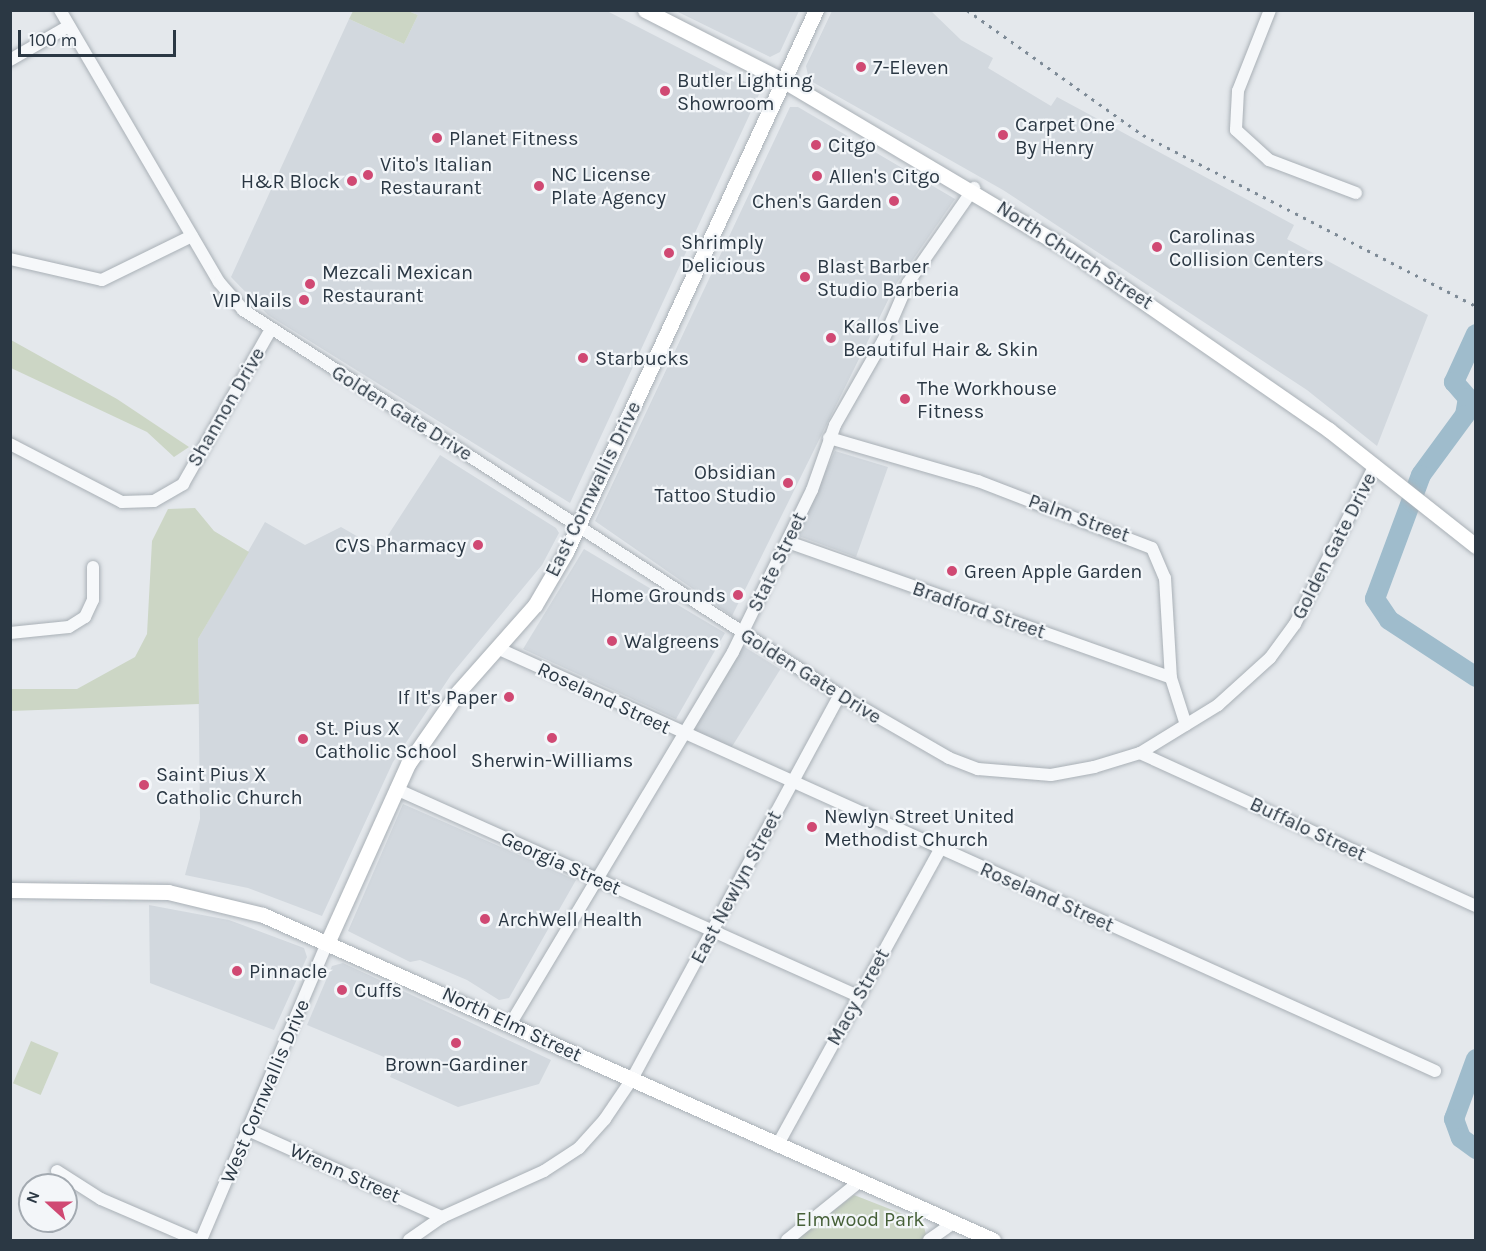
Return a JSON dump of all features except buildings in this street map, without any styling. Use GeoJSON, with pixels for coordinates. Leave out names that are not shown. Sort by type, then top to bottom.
{"type":"FeatureCollection","features":[{"type":"Feature","properties":{"kind":"main road","name":"North Church Street"},"geometry":{"type":"LineString","coordinates":[[645,10],[784,81],[974,188],[1167,316],[1375,465],[1476,546]]}},
{"type":"Feature","properties":{"kind":"main road","name":"East Cornwallis Drive"},"geometry":{"type":"LineString","coordinates":[[328,941],[396,789],[441,714],[535,605],[579,526],[816,10]]}},
{"type":"Feature","properties":{"kind":"main road","name":"North Elm Street"},"geometry":{"type":"LineString","coordinates":[[10,890],[168,892],[263,915],[328,941],[777,1146],[993,1240]]}},
{"type":"Feature","properties":{"kind":"street","name":"Golden Gate Drive"},"geometry":{"type":"LineString","coordinates":[[60,10],[192,236],[230,295],[270,331],[579,526],[840,695],[949,758],[1011,775],[1051,775],[1140,753],[1186,725],[1245,683],[1295,624],[1375,465]]}},
{"type":"Feature","properties":{"kind":"street"},"geometry":{"type":"LineString","coordinates":[[1270,10],[1238,91],[1236,130],[1269,160],[1356,193]]}},
{"type":"Feature","properties":{"kind":"street"},"geometry":{"type":"LineString","coordinates":[[10,60],[69,26]]}},
{"type":"Feature","properties":{"kind":"street","name":"State Street"},"geometry":{"type":"LineString","coordinates":[[511,1023],[743,633],[788,542],[829,438],[883,341],[911,276],[953,225],[974,188]]}},
{"type":"Feature","properties":{"kind":"street"},"geometry":{"type":"LineString","coordinates":[[10,259],[102,280],[192,236]]}},
{"type":"Feature","properties":{"kind":"street","name":"Shannon Drive"},"geometry":{"type":"LineString","coordinates":[[10,444],[133,505],[154,501],[183,484],[270,331]]}},
{"type":"Feature","properties":{"kind":"street","name":"Palm Street"},"geometry":{"type":"LineString","coordinates":[[829,438],[978,481],[1152,548],[1165,578],[1171,678],[1186,725]]}},
{"type":"Feature","properties":{"kind":"street","name":"Bradford Street"},"geometry":{"type":"LineString","coordinates":[[788,542],[1171,678]]}},
{"type":"Feature","properties":{"kind":"street"},"geometry":{"type":"LineString","coordinates":[[10,633],[69,627],[85,617],[93,600],[93,567]]}},
{"type":"Feature","properties":{"kind":"street","name":"Roseland Street"},"geometry":{"type":"LineString","coordinates":[[497,648],[791,784],[1435,1071]]}},
{"type":"Feature","properties":{"kind":"street","name":"East Newlyn Street"},"geometry":{"type":"LineString","coordinates":[[409,1240],[442,1216],[544,1171],[579,1148],[632,1079],[840,695]]}},
{"type":"Feature","properties":{"kind":"street","name":"Buffalo Street"},"geometry":{"type":"LineString","coordinates":[[1140,753],[1476,906]]}},
{"type":"Feature","properties":{"kind":"street","name":"Georgia Street"},"geometry":{"type":"LineString","coordinates":[[396,789],[858,996]]}},
{"type":"Feature","properties":{"kind":"street","name":"Macy Street"},"geometry":{"type":"LineString","coordinates":[[777,1146],[939,849]]}},
{"type":"Feature","properties":{"kind":"street","name":"West Cornwallis Drive"},"geometry":{"type":"LineString","coordinates":[[201,1240],[328,941]]}},
{"type":"Feature","properties":{"kind":"street","name":"Wrenn Street"},"geometry":{"type":"LineString","coordinates":[[248,1130],[442,1216]]}},
{"type":"Feature","properties":{"kind":"street"},"geometry":{"type":"LineString","coordinates":[[57,1171],[101,1199],[196,1240]]}},
{"type":"Feature","properties":{"kind":"street"},"geometry":{"type":"LineString","coordinates":[[787,1240],[860,1181]]}},
{"type":"Feature","properties":{"kind":"street"},"geometry":{"type":"LineString","coordinates":[[929,1240],[953,1223]]}},
{"type":"Feature","properties":{"kind":"shaded area"},"geometry":{"type":"Polygon","coordinates":[[[408,11],[607,11],[761,90],[570,503],[268,315],[231,277],[349,19],[404,44],[418,15],[408,11]]]}},
{"type":"Feature","properties":{"kind":"shaded area"},"geometry":{"type":"Polygon","coordinates":[[[676,11],[799,11],[780,52],[770,57],[676,11]]]}},
{"type":"Feature","properties":{"kind":"shaded area"},"geometry":{"type":"Polygon","coordinates":[[[832,11],[931,11],[961,40],[993,58],[988,68],[1051,106],[1057,97],[1294,225],[1287,239],[1428,315],[1377,446],[1307,390],[1003,190],[809,80],[806,66],[832,11]]]}},
{"type":"Feature","properties":{"kind":"shaded area"},"geometry":{"type":"Polygon","coordinates":[[[790,107],[798,107],[955,199],[896,284],[732,616],[595,521],[790,107]]]}},
{"type":"Feature","properties":{"kind":"shaded area"},"geometry":{"type":"Polygon","coordinates":[[[835,451],[888,467],[856,557],[796,535],[835,451]]]}},
{"type":"Feature","properties":{"kind":"shaded area","name":"St. Pius X Catholic School"},"geometry":{"type":"Polygon","coordinates":[[[440,455],[556,528],[559,533],[542,565],[451,675],[393,762],[322,916],[248,888],[185,875],[200,819],[198,639],[265,522],[305,545],[341,527],[379,549],[440,455]]]}},
{"type":"Feature","properties":{"kind":"shaded area"},"geometry":{"type":"Polygon","coordinates":[[[584,549],[725,633],[676,719],[523,649],[584,549]]]}},
{"type":"Feature","properties":{"kind":"shaded area"},"geometry":{"type":"Polygon","coordinates":[[[743,646],[780,669],[729,752],[692,728],[743,646]]]}},
{"type":"Feature","properties":{"kind":"shaded area"},"geometry":{"type":"Polygon","coordinates":[[[403,804],[576,880],[509,998],[499,1000],[467,980],[420,960],[410,962],[348,931],[403,804]]]}},
{"type":"Feature","properties":{"kind":"shaded area"},"geometry":{"type":"Polygon","coordinates":[[[149,905],[229,920],[304,948],[307,957],[274,1030],[150,983],[149,905]]]}},
{"type":"Feature","properties":{"kind":"shaded area"},"geometry":{"type":"Polygon","coordinates":[[[343,963],[551,1060],[539,1084],[458,1107],[390,1077],[396,1062],[307,1025],[332,966],[343,963]]]}},
{"type":"Feature","properties":{"kind":"green space"},"geometry":{"type":"Polygon","coordinates":[[[353,11],[408,11],[418,15],[404,44],[349,19],[353,11]]]}},
{"type":"Feature","properties":{"kind":"green space"},"geometry":{"type":"Polygon","coordinates":[[[11,340],[117,399],[189,447],[174,457],[147,432],[11,368],[11,340]]]}},
{"type":"Feature","properties":{"kind":"green space"},"geometry":{"type":"Polygon","coordinates":[[[195,508],[214,531],[249,552],[198,639],[199,704],[11,711],[11,689],[77,689],[135,657],[147,634],[152,541],[168,509],[195,508]]]}},
{"type":"Feature","properties":{"kind":"green space"},"geometry":{"type":"Polygon","coordinates":[[[31,1041],[59,1053],[41,1095],[13,1083],[31,1041]]]}},
{"type":"Feature","properties":{"kind":"green space","name":"Elmwood Park"},"geometry":{"type":"Polygon","coordinates":[[[854,1195],[923,1222],[926,1235],[921,1240],[795,1240],[854,1195]]]}},
{"type":"Feature","properties":{"kind":"waterway"},"geometry":{"type":"LineString","coordinates":[[1476,334],[1454,382],[1468,398],[1465,415],[1421,475],[1375,599],[1389,620],[1476,677]]}},
{"type":"Feature","properties":{"kind":"waterway"},"geometry":{"type":"LineString","coordinates":[[1468,348],[1476,348]]}},
{"type":"Feature","properties":{"kind":"waterway"},"geometry":{"type":"LineString","coordinates":[[1476,1059],[1454,1119],[1461,1138],[1476,1149]]}},
{"type":"Feature","properties":{"kind":"railway"},"geometry":{"type":"LineString","coordinates":[[967,10],[1143,135],[1476,306]]}},
{"type":"Feature","properties":{"kind":"place","name":"7-Eleven"},"geometry":{"type":"Point","coordinates":[861,67]}},
{"type":"Feature","properties":{"kind":"place","name":"Butler Lighting Showroom"},"geometry":{"type":"Point","coordinates":[665,91]}},
{"type":"Feature","properties":{"kind":"place","name":"Carpet One By Henry"},"geometry":{"type":"Point","coordinates":[1003,135]}},
{"type":"Feature","properties":{"kind":"place","name":"Planet Fitness"},"geometry":{"type":"Point","coordinates":[437,138]}},
{"type":"Feature","properties":{"kind":"place","name":"Citgo"},"geometry":{"type":"Point","coordinates":[816,145]}},
{"type":"Feature","properties":{"kind":"place","name":"Vito's Italian Restaurant"},"geometry":{"type":"Point","coordinates":[368,175]}},
{"type":"Feature","properties":{"kind":"place","name":"Allen's Citgo"},"geometry":{"type":"Point","coordinates":[817,176]}},
{"type":"Feature","properties":{"kind":"place","name":"H&R Block"},"geometry":{"type":"Point","coordinates":[352,181]}},
{"type":"Feature","properties":{"kind":"place","name":"NC License Plate Agency"},"geometry":{"type":"Point","coordinates":[539,186]}},
{"type":"Feature","properties":{"kind":"place","name":"Chen's Garden"},"geometry":{"type":"Point","coordinates":[894,201]}},
{"type":"Feature","properties":{"kind":"place","name":"Carolinas Collision Centers"},"geometry":{"type":"Point","coordinates":[1157,247]}},
{"type":"Feature","properties":{"kind":"place","name":"Shrimply Delicious"},"geometry":{"type":"Point","coordinates":[669,253]}},
{"type":"Feature","properties":{"kind":"place","name":"Blast Barber Studio Barberia"},"geometry":{"type":"Point","coordinates":[805,277]}},
{"type":"Feature","properties":{"kind":"place","name":"Mezcali Mexican Restaurant"},"geometry":{"type":"Point","coordinates":[310,284]}},
{"type":"Feature","properties":{"kind":"place","name":"VIP Nails"},"geometry":{"type":"Point","coordinates":[304,300]}},
{"type":"Feature","properties":{"kind":"place","name":"Kallos Live Beautiful Hair & Skin"},"geometry":{"type":"Point","coordinates":[831,338]}},
{"type":"Feature","properties":{"kind":"place","name":"Starbucks"},"geometry":{"type":"Point","coordinates":[583,358]}},
{"type":"Feature","properties":{"kind":"place","name":"The Workhouse Fitness"},"geometry":{"type":"Point","coordinates":[905,399]}},
{"type":"Feature","properties":{"kind":"place","name":"Obsidian Tattoo Studio"},"geometry":{"type":"Point","coordinates":[788,483]}},
{"type":"Feature","properties":{"kind":"place","name":"CVS Pharmacy"},"geometry":{"type":"Point","coordinates":[478,545]}},
{"type":"Feature","properties":{"kind":"place","name":"Green Apple Garden"},"geometry":{"type":"Point","coordinates":[952,571]}},
{"type":"Feature","properties":{"kind":"place","name":"Home Grounds"},"geometry":{"type":"Point","coordinates":[738,595]}},
{"type":"Feature","properties":{"kind":"place","name":"Walgreens"},"geometry":{"type":"Point","coordinates":[612,641]}},
{"type":"Feature","properties":{"kind":"place","name":"If It's Paper"},"geometry":{"type":"Point","coordinates":[509,697]}},
{"type":"Feature","properties":{"kind":"place","name":"Sherwin-Williams"},"geometry":{"type":"Point","coordinates":[552,738]}},
{"type":"Feature","properties":{"kind":"place","name":"St. Pius X Catholic School"},"geometry":{"type":"Point","coordinates":[303,739]}},
{"type":"Feature","properties":{"kind":"place","name":"Saint Pius X Catholic Church"},"geometry":{"type":"Point","coordinates":[144,785]}},
{"type":"Feature","properties":{"kind":"place","name":"Newlyn Street United Methodist Church"},"geometry":{"type":"Point","coordinates":[812,827]}},
{"type":"Feature","properties":{"kind":"place","name":"ArchWell Health"},"geometry":{"type":"Point","coordinates":[485,919]}},
{"type":"Feature","properties":{"kind":"place","name":"Pinnacle"},"geometry":{"type":"Point","coordinates":[237,971]}},
{"type":"Feature","properties":{"kind":"place","name":"Cuffs"},"geometry":{"type":"Point","coordinates":[342,990]}},
{"type":"Feature","properties":{"kind":"place","name":"Brown-Gardiner"},"geometry":{"type":"Point","coordinates":[456,1043]}}]}
